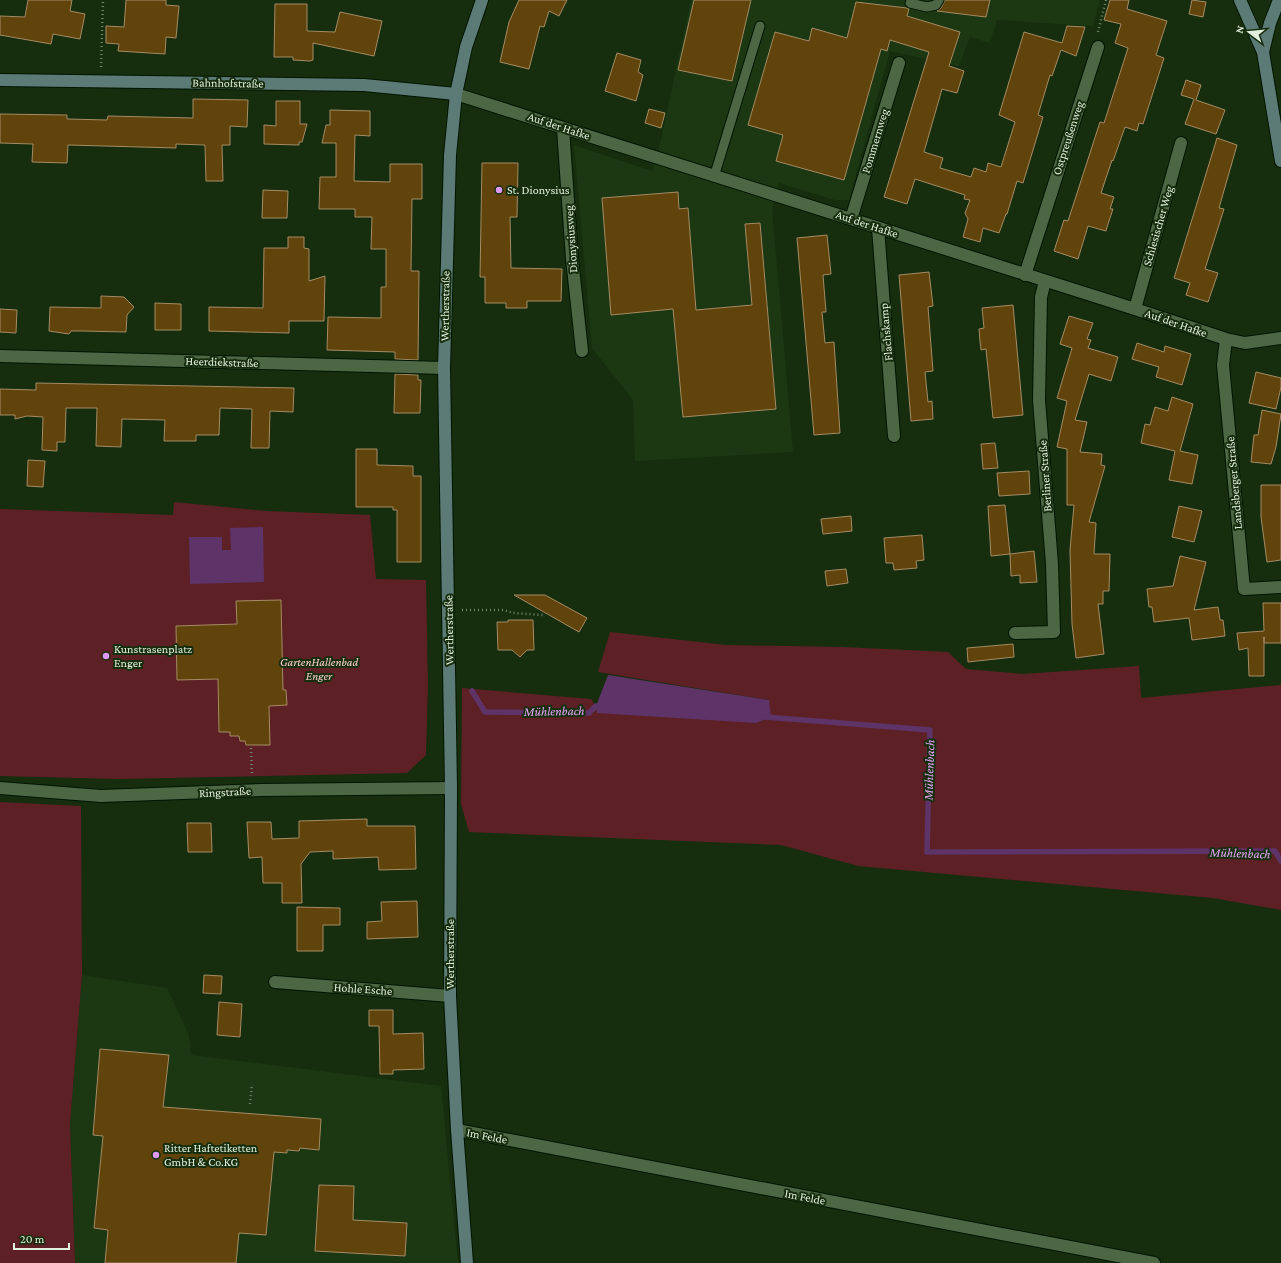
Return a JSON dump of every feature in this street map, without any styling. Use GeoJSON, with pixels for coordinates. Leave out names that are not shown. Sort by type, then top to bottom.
{"type":"FeatureCollection","features":[{"type":"Feature","properties":{"kind":"main road","name":"Wertherstraße"},"geometry":{"type":"LineString","coordinates":[[467,1263],[457,1130],[450,996],[451,788],[444,368],[450,155],[456,94],[466,47],[482,0]]}},
{"type":"Feature","properties":{"kind":"main road"},"geometry":{"type":"LineString","coordinates":[[1240,0],[1263,52],[1281,161]]}},
{"type":"Feature","properties":{"kind":"main road"},"geometry":{"type":"LineString","coordinates":[[1263,52],[1270,23],[1279,0]]}},
{"type":"Feature","properties":{"kind":"main road","name":"Bahnhofstraße"},"geometry":{"type":"LineString","coordinates":[[0,80],[364,85],[456,94]]}},
{"type":"Feature","properties":{"kind":"street","name":"Ostpreußenweg"},"geometry":{"type":"LineString","coordinates":[[1025,275],[1098,47]]}},
{"type":"Feature","properties":{"kind":"street","name":"Pommernweg"},"geometry":{"type":"LineString","coordinates":[[851,219],[899,63]]}},
{"type":"Feature","properties":{"kind":"street","name":"Auf der Hafke"},"geometry":{"type":"LineString","coordinates":[[456,94],[1226,339],[1245,343],[1281,338]]}},
{"type":"Feature","properties":{"kind":"street","name":"Dionysiusweg"},"geometry":{"type":"LineString","coordinates":[[563,128],[572,258],[582,351]]}},
{"type":"Feature","properties":{"kind":"street","name":"Schlesischer Weg"},"geometry":{"type":"LineString","coordinates":[[1135,309],[1181,143]]}},
{"type":"Feature","properties":{"kind":"street","name":"Flachskamp"},"geometry":{"type":"LineString","coordinates":[[878,228],[894,436]]}},
{"type":"Feature","properties":{"kind":"street","name":"Berliner Straße"},"geometry":{"type":"LineString","coordinates":[[1015,633],[1054,632],[1052,564],[1039,400],[1041,296],[1045,281]]}},
{"type":"Feature","properties":{"kind":"street","name":"Landsberger Straße"},"geometry":{"type":"LineString","coordinates":[[1226,339],[1223,365],[1244,589],[1281,587]]}},
{"type":"Feature","properties":{"kind":"street","name":"Heerdiekstraße"},"geometry":{"type":"LineString","coordinates":[[0,356],[444,368]]}},
{"type":"Feature","properties":{"kind":"street","name":"Ringstraße"},"geometry":{"type":"LineString","coordinates":[[0,788],[114,796],[261,790],[451,788]]}},
{"type":"Feature","properties":{"kind":"street","name":"Hohle Esche"},"geometry":{"type":"LineString","coordinates":[[275,982],[450,996]]}},
{"type":"Feature","properties":{"kind":"street","name":"Im Felde"},"geometry":{"type":"LineString","coordinates":[[457,1130],[1154,1263]]}},
{"type":"Feature","properties":{"kind":"lane"},"geometry":{"type":"LineString","coordinates":[[910,3],[927,7],[936,5],[939,0]]}},
{"type":"Feature","properties":{"kind":"lane"},"geometry":{"type":"LineString","coordinates":[[714,177],[760,26]]}},
{"type":"Feature","properties":{"kind":"path"},"geometry":{"type":"LineString","coordinates":[[100,81],[104,0]]}},
{"type":"Feature","properties":{"kind":"path"},"geometry":{"type":"LineString","coordinates":[[1098,47],[1098,31],[1106,0]]}},
{"type":"Feature","properties":{"kind":"path"},"geometry":{"type":"LineString","coordinates":[[448,610],[504,610],[513,613],[543,615]]}},
{"type":"Feature","properties":{"kind":"path"},"geometry":{"type":"LineString","coordinates":[[251,748],[252,766]]}},
{"type":"Feature","properties":{"kind":"path"},"geometry":{"type":"LineString","coordinates":[[250,1104],[252,1084]]}},
{"type":"Feature","properties":{"kind":"shaded area"},"geometry":{"type":"Polygon","coordinates":[[[691,0],[1100,0],[1093,26],[997,20],[990,43],[970,37],[959,66],[890,51],[849,200],[835,200],[779,183],[772,209],[793,452],[635,461],[633,400],[592,348],[574,145],[652,171],[659,149],[691,0]]]}},
{"type":"Feature","properties":{"kind":"shaded area"},"geometry":{"type":"Polygon","coordinates":[[[263,527],[264,582],[190,584],[189,537],[222,537],[222,550],[231,550],[230,528],[263,527]]]}},
{"type":"Feature","properties":{"kind":"shaded area"},"geometry":{"type":"Polygon","coordinates":[[[608,675],[769,700],[771,717],[756,723],[597,713],[596,706],[608,675]]]}},
{"type":"Feature","properties":{"kind":"shaded area"},"geometry":{"type":"Polygon","coordinates":[[[82,975],[167,988],[189,1035],[191,1055],[441,1086],[458,1263],[75,1263],[70,1124],[82,975]]]}},
{"type":"Feature","properties":{"kind":"green space","name":"GartenHallenbad Enger"},"geometry":{"type":"Polygon","coordinates":[[[174,502],[266,511],[370,515],[376,579],[426,580],[428,685],[426,755],[407,773],[118,779],[0,776],[0,509],[173,515],[174,502]]]}},
{"type":"Feature","properties":{"kind":"green space"},"geometry":{"type":"Polygon","coordinates":[[[610,632],[726,645],[843,647],[948,652],[966,669],[1023,674],[1139,666],[1141,698],[1281,685],[1281,910],[1213,898],[858,866],[781,845],[469,832],[461,804],[462,688],[591,699],[596,706],[597,713],[769,700],[598,672],[610,632]]]}},
{"type":"Feature","properties":{"kind":"green space"},"geometry":{"type":"Polygon","coordinates":[[[0,802],[81,806],[82,975],[70,1124],[75,1263],[0,1263],[0,802]]]}},
{"type":"Feature","properties":{"kind":"building"},"geometry":{"type":"Polygon","coordinates":[[[28,0],[72,0],[70,11],[85,14],[80,39],[53,34],[51,44],[0,35],[0,16],[25,17],[28,0]]]}},
{"type":"Feature","properties":{"kind":"building"},"geometry":{"type":"Polygon","coordinates":[[[126,0],[166,0],[166,5],[179,6],[176,38],[166,37],[165,54],[118,51],[119,44],[106,43],[106,26],[124,27],[126,0]]]}},
{"type":"Feature","properties":{"kind":"building"},"geometry":{"type":"Polygon","coordinates":[[[519,0],[567,0],[559,16],[549,11],[544,27],[540,26],[529,69],[500,62],[509,22],[519,0]]]}},
{"type":"Feature","properties":{"kind":"building"},"geometry":{"type":"Polygon","coordinates":[[[694,0],[751,0],[732,81],[678,70],[694,0]]]}},
{"type":"Feature","properties":{"kind":"building"},"geometry":{"type":"Polygon","coordinates":[[[945,0],[990,0],[986,17],[937,11],[941,8],[945,0]]]}},
{"type":"Feature","properties":{"kind":"building"},"geometry":{"type":"Polygon","coordinates":[[[1110,0],[1129,0],[1127,9],[1167,21],[1156,55],[1164,58],[1143,124],[1139,123],[1137,131],[1125,127],[1113,161],[1112,160],[1101,193],[1114,197],[1110,209],[1113,209],[1106,231],[1088,226],[1078,259],[1054,251],[1064,220],[1068,221],[1100,122],[1104,123],[1128,48],[1115,43],[1121,24],[1104,20],[1110,0]]]}},
{"type":"Feature","properties":{"kind":"building"},"geometry":{"type":"Polygon","coordinates":[[[1192,0],[1206,2],[1203,17],[1189,14],[1192,0]]]}},
{"type":"Feature","properties":{"kind":"building"},"geometry":{"type":"Polygon","coordinates":[[[856,2],[907,8],[909,9],[907,16],[960,32],[949,66],[964,71],[957,93],[942,89],[924,152],[943,158],[940,168],[971,177],[974,168],[986,172],[988,163],[1001,167],[1015,122],[999,115],[1024,32],[1062,43],[1067,26],[1085,27],[1076,56],[1061,50],[1052,76],[1050,75],[1038,115],[1043,117],[1023,183],[1017,181],[1007,214],[999,233],[983,228],[980,242],[963,237],[968,219],[965,213],[970,200],[964,199],[965,195],[915,179],[907,204],[884,197],[929,52],[890,40],[887,51],[881,49],[844,180],[776,161],[783,135],[748,125],[775,32],[809,41],[812,28],[847,38],[856,2]]]}},
{"type":"Feature","properties":{"kind":"building"},"geometry":{"type":"Polygon","coordinates":[[[275,4],[307,4],[307,31],[335,32],[340,12],[382,21],[374,56],[313,43],[313,60],[293,60],[293,57],[274,57],[275,4]]]}},
{"type":"Feature","properties":{"kind":"building"},"geometry":{"type":"Polygon","coordinates":[[[617,53],[641,60],[638,72],[643,75],[636,101],[605,91],[617,53]]]}},
{"type":"Feature","properties":{"kind":"building"},"geometry":{"type":"Polygon","coordinates":[[[1186,80],[1201,85],[1196,100],[1225,110],[1216,134],[1185,124],[1194,99],[1181,95],[1186,80]]]}},
{"type":"Feature","properties":{"kind":"building"},"geometry":{"type":"Polygon","coordinates":[[[193,99],[248,100],[247,127],[230,126],[230,145],[222,145],[223,181],[206,181],[205,145],[176,144],[176,148],[68,145],[67,163],[32,162],[33,144],[0,143],[0,114],[67,115],[67,119],[107,120],[108,116],[193,118],[193,99]]]}},
{"type":"Feature","properties":{"kind":"building"},"geometry":{"type":"Polygon","coordinates":[[[276,101],[300,101],[300,124],[307,124],[302,142],[299,142],[299,145],[264,144],[264,125],[276,126],[276,101]]]}},
{"type":"Feature","properties":{"kind":"building"},"geometry":{"type":"Polygon","coordinates":[[[649,109],[665,113],[661,128],[645,123],[649,109]]]}},
{"type":"Feature","properties":{"kind":"building"},"geometry":{"type":"Polygon","coordinates":[[[330,110],[370,111],[370,136],[355,135],[354,181],[390,182],[390,164],[422,164],[422,199],[412,199],[411,271],[419,271],[418,360],[395,359],[395,352],[327,350],[328,317],[381,318],[381,287],[386,287],[386,249],[371,249],[372,217],[355,217],[355,209],[319,209],[320,177],[336,177],[336,143],[322,143],[326,125],[330,125],[330,110]]]}},
{"type":"Feature","properties":{"kind":"building"},"geometry":{"type":"Polygon","coordinates":[[[1217,138],[1237,145],[1219,208],[1224,209],[1205,269],[1218,273],[1208,302],[1186,295],[1190,283],[1174,278],[1217,138]]]}},
{"type":"Feature","properties":{"kind":"building"},"geometry":{"type":"Polygon","coordinates":[[[482,163],[518,163],[517,217],[510,217],[511,268],[562,269],[561,301],[527,301],[527,308],[506,308],[506,303],[485,303],[485,277],[480,277],[482,163]]]}},
{"type":"Feature","properties":{"kind":"building"},"geometry":{"type":"Polygon","coordinates":[[[263,190],[288,191],[287,218],[262,218],[263,190]]]}},
{"type":"Feature","properties":{"kind":"building"},"geometry":{"type":"Polygon","coordinates":[[[678,192],[679,209],[688,208],[696,310],[752,305],[745,224],[760,223],[776,409],[683,417],[673,309],[611,315],[602,198],[678,192]]]}},
{"type":"Feature","properties":{"kind":"building"},"geometry":{"type":"Polygon","coordinates":[[[827,235],[831,274],[823,275],[826,312],[822,312],[825,343],[834,342],[840,433],[814,435],[797,238],[827,235]]]}},
{"type":"Feature","properties":{"kind":"building"},"geometry":{"type":"Polygon","coordinates":[[[288,237],[304,237],[304,248],[309,249],[309,281],[325,276],[324,321],[289,321],[289,333],[209,331],[209,307],[263,308],[264,248],[288,248],[288,237]]]}},
{"type":"Feature","properties":{"kind":"building"},"geometry":{"type":"Polygon","coordinates":[[[929,272],[933,306],[928,307],[933,371],[925,372],[928,402],[932,401],[933,419],[911,421],[899,275],[929,272]]]}},
{"type":"Feature","properties":{"kind":"building"},"geometry":{"type":"Polygon","coordinates":[[[101,296],[124,297],[134,307],[127,315],[126,332],[71,331],[69,334],[49,331],[50,307],[101,308],[101,296]]]}},
{"type":"Feature","properties":{"kind":"building"},"geometry":{"type":"Polygon","coordinates":[[[155,303],[181,304],[181,330],[155,330],[155,303]]]}},
{"type":"Feature","properties":{"kind":"building"},"geometry":{"type":"Polygon","coordinates":[[[1013,305],[1023,415],[993,418],[986,349],[981,350],[980,341],[979,329],[984,328],[982,308],[1013,305]]]}},
{"type":"Feature","properties":{"kind":"building"},"geometry":{"type":"Polygon","coordinates":[[[0,309],[17,310],[16,333],[0,332],[0,309]]]}},
{"type":"Feature","properties":{"kind":"building"},"geometry":{"type":"Polygon","coordinates":[[[1069,316],[1093,323],[1087,339],[1091,340],[1088,348],[1118,357],[1111,381],[1089,374],[1075,420],[1087,422],[1080,452],[1102,454],[1101,465],[1105,466],[1089,522],[1096,523],[1094,554],[1110,554],[1109,591],[1103,591],[1103,604],[1098,604],[1104,654],[1076,658],[1072,624],[1070,550],[1074,505],[1067,505],[1067,449],[1057,447],[1067,401],[1057,398],[1072,348],[1060,344],[1069,316]]]}},
{"type":"Feature","properties":{"kind":"building"},"geometry":{"type":"Polygon","coordinates":[[[1137,343],[1164,352],[1165,346],[1191,354],[1182,385],[1156,377],[1159,367],[1132,359],[1137,343]]]}},
{"type":"Feature","properties":{"kind":"building"},"geometry":{"type":"Polygon","coordinates":[[[1256,372],[1281,378],[1281,387],[1276,409],[1249,403],[1256,372]]]}},
{"type":"Feature","properties":{"kind":"building"},"geometry":{"type":"Polygon","coordinates":[[[395,374],[418,375],[418,380],[421,380],[420,413],[394,413],[395,374]]]}},
{"type":"Feature","properties":{"kind":"building"},"geometry":{"type":"Polygon","coordinates":[[[36,383],[294,388],[293,412],[270,411],[269,448],[251,448],[252,409],[220,408],[219,435],[196,435],[196,441],[164,441],[165,420],[122,419],[121,447],[96,446],[97,408],[66,408],[65,442],[57,442],[57,451],[42,450],[43,417],[27,416],[15,419],[15,415],[0,415],[0,389],[36,390],[36,383]]]}},
{"type":"Feature","properties":{"kind":"building"},"geometry":{"type":"Polygon","coordinates":[[[1172,397],[1193,404],[1180,451],[1198,455],[1192,484],[1169,480],[1175,451],[1141,443],[1145,424],[1150,425],[1155,407],[1168,411],[1172,397]]]}},
{"type":"Feature","properties":{"kind":"building"},"geometry":{"type":"Polygon","coordinates":[[[1262,410],[1281,414],[1276,447],[1271,464],[1251,462],[1254,435],[1258,435],[1262,410]]]}},
{"type":"Feature","properties":{"kind":"building"},"geometry":{"type":"Polygon","coordinates":[[[995,443],[998,468],[983,469],[981,444],[995,443]]]}},
{"type":"Feature","properties":{"kind":"building"},"geometry":{"type":"Polygon","coordinates":[[[356,449],[377,449],[377,465],[413,466],[413,476],[421,476],[421,562],[397,562],[397,510],[393,510],[393,507],[356,507],[356,449]]]}},
{"type":"Feature","properties":{"kind":"building"},"geometry":{"type":"Polygon","coordinates":[[[28,460],[45,461],[43,487],[27,486],[28,460]]]}},
{"type":"Feature","properties":{"kind":"building"},"geometry":{"type":"Polygon","coordinates":[[[1029,471],[1030,494],[999,496],[997,473],[1029,471]]]}},
{"type":"Feature","properties":{"kind":"building"},"geometry":{"type":"Polygon","coordinates":[[[1261,485],[1281,485],[1281,560],[1267,562],[1261,517],[1261,485]]]}},
{"type":"Feature","properties":{"kind":"building"},"geometry":{"type":"Polygon","coordinates":[[[1005,505],[1010,554],[991,556],[988,506],[1005,505]]]}},
{"type":"Feature","properties":{"kind":"building"},"geometry":{"type":"Polygon","coordinates":[[[1179,506],[1202,511],[1194,542],[1172,537],[1179,506]]]}},
{"type":"Feature","properties":{"kind":"building"},"geometry":{"type":"Polygon","coordinates":[[[851,516],[852,531],[823,534],[821,519],[851,516]]]}},
{"type":"Feature","properties":{"kind":"building"},"geometry":{"type":"Polygon","coordinates":[[[922,535],[924,560],[916,561],[917,568],[894,570],[893,563],[886,563],[884,538],[922,535]]]}},
{"type":"Feature","properties":{"kind":"building"},"geometry":{"type":"Polygon","coordinates":[[[1034,551],[1037,582],[1020,583],[1020,575],[1011,576],[1010,554],[1034,551]]]}},
{"type":"Feature","properties":{"kind":"building"},"geometry":{"type":"Polygon","coordinates":[[[1180,556],[1206,562],[1194,610],[1218,607],[1220,620],[1223,620],[1225,636],[1192,640],[1189,618],[1154,622],[1152,607],[1149,607],[1147,589],[1173,586],[1180,556]]]}},
{"type":"Feature","properties":{"kind":"building"},"geometry":{"type":"Polygon","coordinates":[[[846,569],[848,583],[827,586],[825,571],[846,569]]]}},
{"type":"Feature","properties":{"kind":"building"},"geometry":{"type":"Polygon","coordinates":[[[514,595],[545,595],[587,618],[579,632],[514,595]]]}},
{"type":"Feature","properties":{"kind":"building"},"geometry":{"type":"Polygon","coordinates":[[[281,600],[283,690],[286,690],[287,705],[269,706],[270,745],[246,745],[245,741],[240,741],[239,736],[230,736],[230,732],[219,732],[218,679],[177,680],[176,626],[237,624],[236,601],[281,600]]]}},
{"type":"Feature","properties":{"kind":"building"},"geometry":{"type":"Polygon","coordinates":[[[1263,603],[1281,603],[1281,643],[1264,643],[1264,676],[1249,676],[1248,648],[1239,650],[1237,633],[1264,631],[1263,603]]]}},
{"type":"Feature","properties":{"kind":"building"},"geometry":{"type":"Polygon","coordinates":[[[508,620],[533,620],[534,650],[527,650],[520,657],[512,650],[498,650],[497,622],[508,622],[508,620]]]}},
{"type":"Feature","properties":{"kind":"building"},"geometry":{"type":"Polygon","coordinates":[[[1013,644],[1014,657],[968,662],[967,648],[1013,644]]]}},
{"type":"Feature","properties":{"kind":"building"},"geometry":{"type":"Polygon","coordinates":[[[367,819],[367,826],[415,826],[416,869],[379,870],[378,857],[333,859],[333,851],[310,852],[301,864],[302,903],[282,903],[282,883],[263,883],[262,857],[249,858],[247,822],[271,822],[272,839],[299,838],[299,821],[367,819]]]}},
{"type":"Feature","properties":{"kind":"building"},"geometry":{"type":"Polygon","coordinates":[[[187,823],[211,823],[212,852],[188,852],[187,823]]]}},
{"type":"Feature","properties":{"kind":"building"},"geometry":{"type":"Polygon","coordinates":[[[417,901],[418,937],[367,939],[367,922],[382,921],[381,902],[417,901]]]}},
{"type":"Feature","properties":{"kind":"building"},"geometry":{"type":"Polygon","coordinates":[[[297,907],[340,908],[340,925],[323,925],[323,951],[297,951],[297,907]]]}},
{"type":"Feature","properties":{"kind":"building"},"geometry":{"type":"Polygon","coordinates":[[[204,975],[222,976],[221,994],[203,993],[204,975]]]}},
{"type":"Feature","properties":{"kind":"building"},"geometry":{"type":"Polygon","coordinates":[[[219,1002],[242,1004],[240,1037],[217,1035],[219,1002]]]}},
{"type":"Feature","properties":{"kind":"building"},"geometry":{"type":"Polygon","coordinates":[[[369,1010],[393,1010],[393,1034],[423,1033],[424,1069],[393,1070],[393,1074],[380,1074],[379,1026],[369,1026],[369,1010]]]}},
{"type":"Feature","properties":{"kind":"building","name":"Ritter Haftetiketten GmbH & Co.KG"},"geometry":{"type":"Polygon","coordinates":[[[100,1049],[169,1055],[163,1107],[321,1119],[319,1150],[300,1148],[299,1151],[287,1150],[287,1153],[274,1152],[266,1235],[239,1233],[236,1263],[105,1263],[108,1230],[94,1228],[103,1136],[93,1135],[100,1049]]]}},
{"type":"Feature","properties":{"kind":"building"},"geometry":{"type":"Polygon","coordinates":[[[319,1185],[354,1186],[353,1220],[407,1223],[405,1256],[315,1251],[319,1185]]]}},
{"type":"Feature","properties":{"kind":"waterway","name":"Mühlenbach"},"geometry":{"type":"LineString","coordinates":[[472,691],[485,712],[589,713],[596,706],[603,706]]}},
{"type":"Feature","properties":{"kind":"waterway","name":"Mühlenbach"},"geometry":{"type":"LineString","coordinates":[[765,717],[930,730],[927,852],[1275,851],[1281,861]]}},
{"type":"Feature","properties":{"kind":"place","name":"St. Dionysius"},"geometry":{"type":"Point","coordinates":[499,190]}},
{"type":"Feature","properties":{"kind":"place","name":"Kunstrasenplatz Enger"},"geometry":{"type":"Point","coordinates":[106,656]}},
{"type":"Feature","properties":{"kind":"place","name":"Ritter Haftetiketten GmbH & Co.KG"},"geometry":{"type":"Point","coordinates":[156,1155]}}]}
